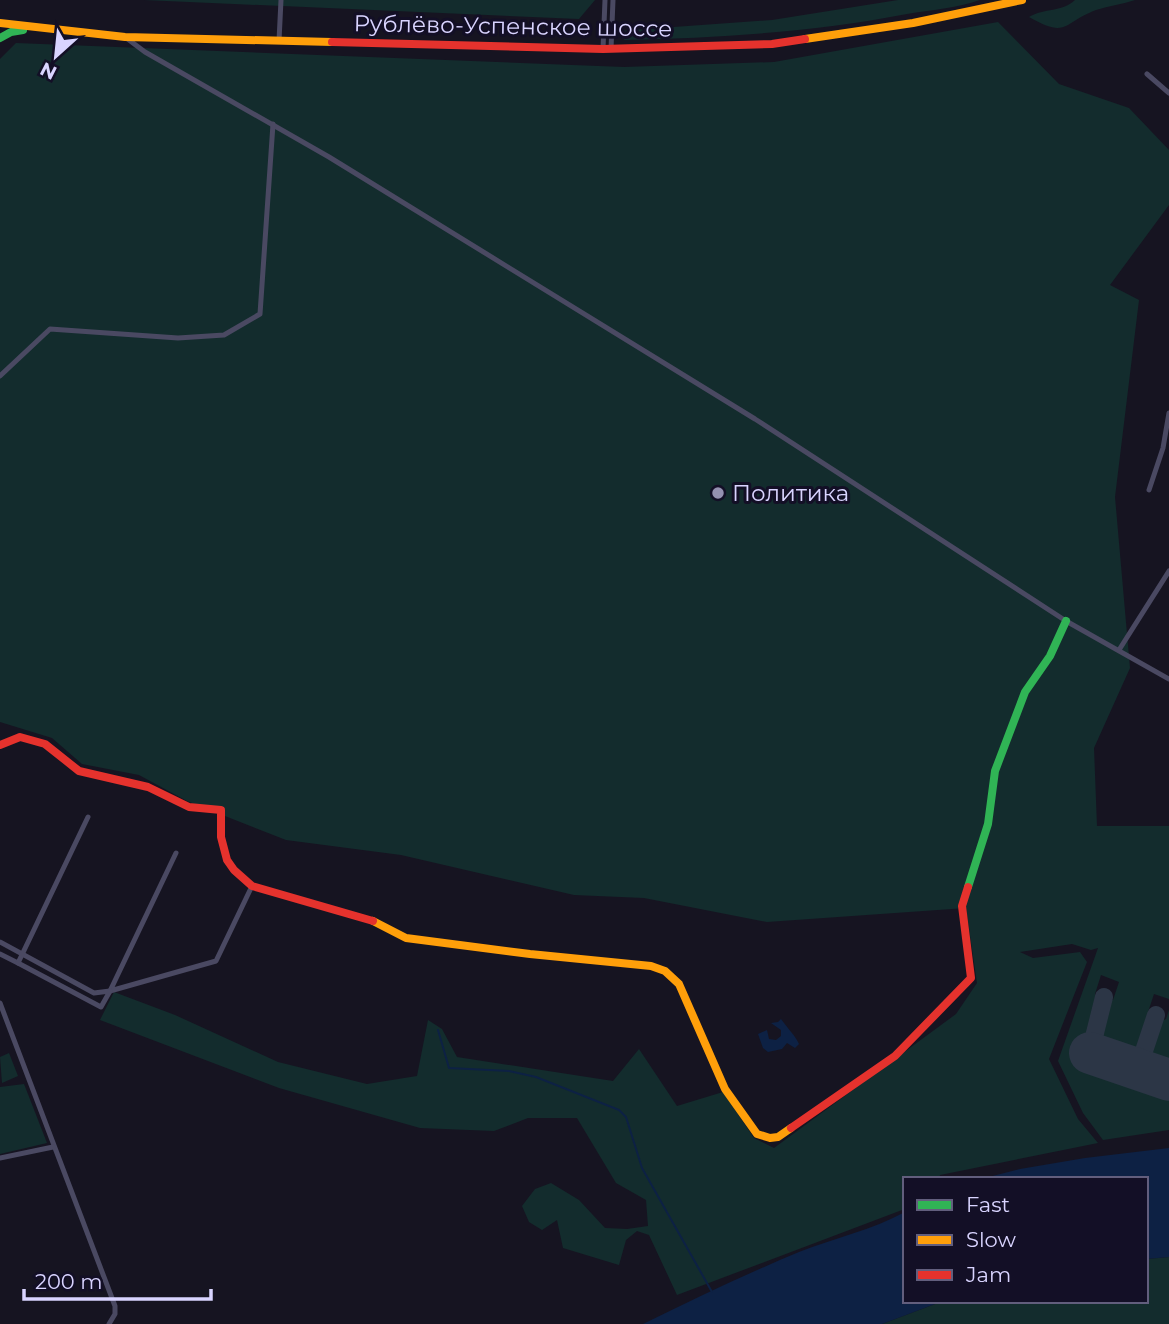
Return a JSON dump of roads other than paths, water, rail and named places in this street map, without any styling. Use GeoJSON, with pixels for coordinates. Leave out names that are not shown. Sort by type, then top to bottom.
{"type":"FeatureCollection","features":[{"type":"Feature","properties":{"kind":"street"},"geometry":{"type":"LineString","coordinates":[[279,41],[281,0]]}},
{"type":"Feature","properties":{"kind":"street"},"geometry":{"type":"LineString","coordinates":[[606,0],[607,49]]}},
{"type":"Feature","properties":{"kind":"street"},"geometry":{"type":"LineString","coordinates":[[607,49],[613,0]]}},
{"type":"Feature","properties":{"kind":"street","name":"Рублёво-Успенское шоссе"},"geometry":{"type":"LineString","coordinates":[[0,23],[125,37],[607,49],[772,44],[913,23],[1022,0]]}},
{"type":"Feature","properties":{"kind":"street"},"geometry":{"type":"LineString","coordinates":[[0,38],[29,28]]}},
{"type":"Feature","properties":{"kind":"street"},"geometry":{"type":"LineString","coordinates":[[125,37],[145,52],[272,124],[754,419],[1066,621],[1169,678]]}},
{"type":"Feature","properties":{"kind":"street"},"geometry":{"type":"LineString","coordinates":[[1147,75],[1169,93]]}},
{"type":"Feature","properties":{"kind":"street"},"geometry":{"type":"LineString","coordinates":[[0,376],[50,329],[178,338],[201,337],[223,335],[260,314],[272,124]]}},
{"type":"Feature","properties":{"kind":"street"},"geometry":{"type":"LineString","coordinates":[[1149,490],[1163,448],[1169,413]]}},
{"type":"Feature","properties":{"kind":"street"},"geometry":{"type":"LineString","coordinates":[[1119,650],[1169,571]]}},
{"type":"Feature","properties":{"kind":"street"},"geometry":{"type":"LineString","coordinates":[[0,745],[20,737],[45,744],[79,771],[148,787],[189,807],[221,810],[221,837],[227,860],[252,886],[363,918],[406,938],[530,954],[651,965],[665,971],[679,984],[725,1089],[757,1134],[770,1138],[778,1136],[895,1056],[971,978],[962,906],[988,824],[995,771],[1025,692],[1050,656],[1066,621]]}},
{"type":"Feature","properties":{"kind":"street"},"geometry":{"type":"LineString","coordinates":[[18,963],[88,817]]}},
{"type":"Feature","properties":{"kind":"street"},"geometry":{"type":"LineString","coordinates":[[0,954],[102,1007],[176,853]]}},
{"type":"Feature","properties":{"kind":"street"},"geometry":{"type":"LineString","coordinates":[[0,942],[94,993],[110,991],[216,961],[252,886]]}},
{"type":"Feature","properties":{"kind":"street"},"geometry":{"type":"LineString","coordinates":[[0,1003],[115,1306],[115,1314],[109,1324]]}},
{"type":"Feature","properties":{"kind":"street"},"geometry":{"type":"LineString","coordinates":[[0,1158],[53,1147]]}},
{"type":"Feature","properties":{"kind":"water"},"geometry":{"type":"Polygon","coordinates":[[[781,1019],[799,1044],[795,1048],[787,1043],[782,1049],[768,1052],[763,1048],[758,1034],[767,1030],[769,1039],[776,1040],[781,1036],[781,1030],[771,1023],[781,1019]]]}},
{"type":"Feature","properties":{"kind":"water"},"geometry":{"type":"Polygon","coordinates":[[[1169,1148],[1169,1257],[1148,1259],[1148,1177],[989,1177],[1085,1158],[1169,1148]]]}},
{"type":"Feature","properties":{"kind":"water"},"geometry":{"type":"Polygon","coordinates":[[[903,1213],[903,1303],[938,1303],[882,1324],[643,1324],[779,1260],[903,1213]]]}},
{"type":"Feature","properties":{"kind":"waterway"},"geometry":{"type":"LineString","coordinates":[[438,1030],[449,1068],[509,1071],[536,1077],[619,1110],[626,1117],[642,1168],[712,1292]]}},
{"type":"Feature","properties":{"kind":"place","name":"Политика"},"geometry":{"type":"Point","coordinates":[718,493]}}]}
